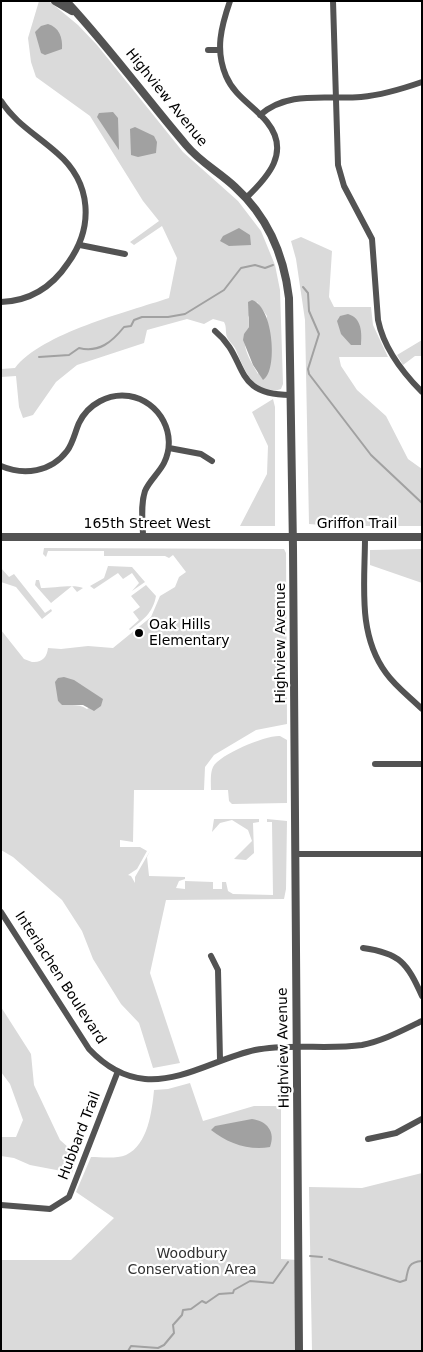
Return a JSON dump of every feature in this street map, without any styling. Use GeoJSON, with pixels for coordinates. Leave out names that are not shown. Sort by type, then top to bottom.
{"type":"FeatureCollection","features":[{"type":"Feature","properties":{"kind":"street","name":"Highview Avenue"},"geometry":{"type":"LineString","coordinates":[[55,1],[76,13]]}},
{"type":"Feature","properties":{"kind":"street","name":"Highview Avenue"},"geometry":{"type":"LineString","coordinates":[[66,1],[107,45],[188,147],[246,198],[270,231],[285,272],[289,298],[293,536],[299,1351]]}},
{"type":"Feature","properties":{"kind":"street"},"geometry":{"type":"LineString","coordinates":[[230,1],[220,30],[220,50],[223,68],[231,85],[242,100],[260,115],[273,134],[275,159],[268,176],[246,198]]}},
{"type":"Feature","properties":{"kind":"street"},"geometry":{"type":"LineString","coordinates":[[333,1],[338,165],[344,186],[372,239],[380,326],[400,367],[422,392]]}},
{"type":"Feature","properties":{"kind":"street"},"geometry":{"type":"LineString","coordinates":[[208,50],[220,50]]}},
{"type":"Feature","properties":{"kind":"street"},"geometry":{"type":"LineString","coordinates":[[260,115],[270,107],[290,98],[335,98],[380,94],[422,82]]}},
{"type":"Feature","properties":{"kind":"street"},"geometry":{"type":"LineString","coordinates":[[1,101],[20,124],[65,161],[78,181],[85,201],[86,216],[80,245],[58,278],[27,298],[1,302]]}},
{"type":"Feature","properties":{"kind":"street"},"geometry":{"type":"LineString","coordinates":[[80,245],[125,254]]}},
{"type":"Feature","properties":{"kind":"street"},"geometry":{"type":"LineString","coordinates":[[215,331],[229,344],[243,375],[253,386],[273,394],[290,395]]}},
{"type":"Feature","properties":{"kind":"street"},"geometry":{"type":"LineString","coordinates":[[1,466],[26,471],[42,468],[54,462],[68,450],[87,412],[100,401],[116,396],[133,396],[155,408],[168,431],[169,448],[161,468],[145,490],[142,510],[142,537]]}},
{"type":"Feature","properties":{"kind":"street"},"geometry":{"type":"LineString","coordinates":[[169,448],[201,454],[212,461]]}},
{"type":"Feature","properties":{"kind":"street","name":"165th Street West"},"geometry":{"type":"LineString","coordinates":[[1,537],[293,536]]}},
{"type":"Feature","properties":{"kind":"street","name":"Griffon Trail"},"geometry":{"type":"LineString","coordinates":[[293,536],[422,537]]}},
{"type":"Feature","properties":{"kind":"street"},"geometry":{"type":"LineString","coordinates":[[365,537],[364,606],[370,641],[385,672],[422,709]]}},
{"type":"Feature","properties":{"kind":"street"},"geometry":{"type":"LineString","coordinates":[[375,764],[422,764]]}},
{"type":"Feature","properties":{"kind":"street"},"geometry":{"type":"LineString","coordinates":[[295,854],[422,854]]}},
{"type":"Feature","properties":{"kind":"street","name":"Interlachen Boulevard"},"geometry":{"type":"LineString","coordinates":[[1,912],[89,1049],[98,1058],[118,1071],[142,1079],[169,1078],[220,1060],[257,1050],[296,1046],[362,1044],[385,1038],[422,1020]]}},
{"type":"Feature","properties":{"kind":"street"},"geometry":{"type":"LineString","coordinates":[[363,948],[386,952],[403,963],[422,996]]}},
{"type":"Feature","properties":{"kind":"street"},"geometry":{"type":"LineString","coordinates":[[211,956],[218,970],[220,1060]]}},
{"type":"Feature","properties":{"kind":"street","name":"Hubbard Trail"},"geometry":{"type":"LineString","coordinates":[[1,1205],[50,1209],[69,1197],[118,1071]]}},
{"type":"Feature","properties":{"kind":"street"},"geometry":{"type":"LineString","coordinates":[[368,1139],[396,1133],[422,1119]]}},
{"type":"Feature","properties":{"kind":"green space"},"geometry":{"type":"Polygon","coordinates":[[[39,1],[49,1],[78,25],[97,45],[183,152],[238,201],[261,231],[275,265],[280,290],[283,384],[281,389],[264,390],[251,380],[235,348],[227,337],[224,322],[213,319],[204,324],[187,319],[147,330],[144,343],[77,365],[56,382],[33,415],[23,418],[19,407],[16,376],[1,377],[1,369],[15,368],[45,344],[86,325],[169,298],[177,258],[162,226],[134,245],[130,242],[159,221],[143,201],[90,116],[36,77],[31,62],[28,38],[39,1]],[[257,302],[248,317],[249,327],[245,339],[246,351],[258,374],[267,316],[257,302]]]}},
{"type":"Feature","properties":{"kind":"green space"},"geometry":{"type":"Polygon","coordinates":[[[301,237],[332,251],[329,297],[334,307],[371,307],[373,325],[388,357],[339,357],[341,366],[357,390],[386,416],[408,459],[422,469],[422,526],[335,526],[309,524],[305,320],[296,259],[291,241],[301,237]]]}},
{"type":"Feature","properties":{"kind":"green space"},"geometry":{"type":"Polygon","coordinates":[[[422,340],[422,356],[415,356],[403,365],[397,355],[422,340]]]}},
{"type":"Feature","properties":{"kind":"green space"},"geometry":{"type":"Polygon","coordinates":[[[273,399],[275,407],[275,526],[240,526],[267,474],[268,446],[252,412],[273,399]]]}},
{"type":"Feature","properties":{"kind":"green space"},"geometry":{"type":"Polygon","coordinates":[[[44,548],[284,549],[286,553],[287,724],[256,730],[214,755],[205,767],[204,790],[134,790],[133,842],[120,840],[120,847],[140,847],[147,851],[137,869],[128,875],[131,876],[135,883],[135,877],[150,851],[147,857],[149,876],[185,877],[185,879],[179,881],[176,888],[185,889],[185,881],[213,882],[213,889],[222,889],[222,882],[226,882],[228,891],[233,894],[273,895],[272,822],[267,822],[267,819],[287,821],[286,889],[284,899],[166,900],[150,973],[180,1063],[153,1068],[139,1023],[121,1004],[93,959],[82,931],[62,900],[13,857],[1,850],[1,630],[24,659],[32,662],[39,662],[43,659],[48,648],[61,649],[88,646],[113,648],[151,617],[160,596],[175,587],[179,577],[186,572],[173,555],[169,558],[165,556],[104,556],[104,551],[48,551],[46,557],[43,554],[44,548]],[[81,685],[58,694],[58,701],[61,703],[87,709],[102,699],[81,685]]]}},
{"type":"Feature","properties":{"kind":"green space"},"geometry":{"type":"Polygon","coordinates":[[[422,549],[422,583],[370,565],[370,550],[422,549]]]}},
{"type":"Feature","properties":{"kind":"green space"},"geometry":{"type":"Polygon","coordinates":[[[108,566],[132,567],[145,582],[132,591],[139,583],[132,573],[123,579],[118,573],[94,589],[90,586],[104,578],[108,566]]]}},
{"type":"Feature","properties":{"kind":"green space"},"geometry":{"type":"Polygon","coordinates":[[[1,568],[9,577],[14,574],[45,613],[51,609],[52,611],[42,619],[16,587],[1,582],[1,568]]]}},
{"type":"Feature","properties":{"kind":"green space"},"geometry":{"type":"Polygon","coordinates":[[[36,580],[39,580],[41,588],[72,586],[51,603],[35,585],[36,580]]]}},
{"type":"Feature","properties":{"kind":"green space"},"geometry":{"type":"Polygon","coordinates":[[[146,585],[156,596],[155,602],[147,616],[130,630],[139,620],[133,612],[140,607],[131,596],[146,585]]]}},
{"type":"Feature","properties":{"kind":"green space"},"geometry":{"type":"Polygon","coordinates":[[[72,586],[80,587],[83,588],[77,592],[72,586]]]}},
{"type":"Feature","properties":{"kind":"green space"},"geometry":{"type":"Polygon","coordinates":[[[280,736],[287,740],[287,803],[232,804],[229,801],[228,790],[211,790],[211,772],[217,762],[244,746],[280,736]]]}},
{"type":"Feature","properties":{"kind":"green space"},"geometry":{"type":"Polygon","coordinates":[[[214,819],[259,819],[259,822],[253,823],[254,853],[246,860],[234,859],[252,841],[248,830],[232,820],[220,823],[212,832],[214,819]]]}},
{"type":"Feature","properties":{"kind":"green space"},"geometry":{"type":"Polygon","coordinates":[[[1,1007],[31,1054],[34,1085],[60,1140],[78,1156],[72,1173],[30,1165],[14,1158],[1,1156],[1,1137],[16,1137],[23,1120],[10,1084],[1,1072],[1,1007]]]}},
{"type":"Feature","properties":{"kind":"green space","name":"Woodbury Conservation Area"},"geometry":{"type":"Polygon","coordinates":[[[190,1083],[203,1121],[254,1106],[281,1106],[281,1259],[298,1260],[299,1351],[1,1351],[1,1260],[71,1260],[114,1218],[76,1192],[91,1157],[118,1157],[126,1155],[133,1150],[139,1144],[148,1127],[154,1090],[168,1089],[190,1083]]]}},
{"type":"Feature","properties":{"kind":"green space"},"geometry":{"type":"Polygon","coordinates":[[[422,1173],[422,1351],[312,1351],[309,1187],[362,1188],[422,1173]]]}},
{"type":"Feature","properties":{"kind":"shaded area"},"geometry":{"type":"Polygon","coordinates":[[[48,24],[58,30],[62,41],[62,49],[45,55],[41,53],[35,32],[41,26],[48,24]]]}},
{"type":"Feature","properties":{"kind":"shaded area"},"geometry":{"type":"Polygon","coordinates":[[[113,112],[118,118],[119,150],[97,117],[99,113],[113,112]]]}},
{"type":"Feature","properties":{"kind":"shaded area"},"geometry":{"type":"Polygon","coordinates":[[[135,127],[154,136],[157,142],[156,153],[138,157],[131,155],[130,129],[135,127]]]}},
{"type":"Feature","properties":{"kind":"shaded area"},"geometry":{"type":"Polygon","coordinates":[[[239,228],[250,235],[251,245],[229,246],[220,241],[223,236],[239,228]]]}},
{"type":"Feature","properties":{"kind":"shaded area"},"geometry":{"type":"Polygon","coordinates":[[[252,300],[259,305],[265,314],[271,340],[271,365],[268,375],[263,380],[253,365],[243,340],[244,334],[249,327],[248,302],[252,300]]]}},
{"type":"Feature","properties":{"kind":"shaded area"},"geometry":{"type":"Polygon","coordinates":[[[348,314],[359,322],[361,345],[351,345],[341,334],[337,321],[340,316],[348,314]]]}},
{"type":"Feature","properties":{"kind":"shaded area"},"geometry":{"type":"Polygon","coordinates":[[[64,677],[74,680],[103,699],[101,706],[94,711],[83,705],[62,705],[58,701],[55,682],[58,678],[64,677]]]}},
{"type":"Feature","properties":{"kind":"shaded area"},"geometry":{"type":"Polygon","coordinates":[[[252,1119],[262,1122],[269,1128],[272,1137],[270,1147],[254,1148],[239,1145],[224,1139],[211,1130],[215,1126],[252,1119]]]}},
{"type":"Feature","properties":{"kind":"waterway"},"geometry":{"type":"LineString","coordinates":[[39,357],[69,355],[79,348],[99,348],[110,342],[124,327],[131,326],[134,320],[142,317],[168,317],[185,314],[224,290],[241,268],[255,265],[265,268],[273,265]]}},
{"type":"Feature","properties":{"kind":"waterway"},"geometry":{"type":"LineString","coordinates":[[303,287],[308,293],[309,311],[319,334],[308,369],[309,374],[371,455],[422,503]]}},
{"type":"Feature","properties":{"kind":"waterway"},"geometry":{"type":"LineString","coordinates":[[310,1256],[322,1257]]}},
{"type":"Feature","properties":{"kind":"waterway"},"geometry":{"type":"LineString","coordinates":[[329,1259],[400,1282],[406,1280],[412,1264],[422,1261]]}},
{"type":"Feature","properties":{"kind":"waterway"},"geometry":{"type":"LineString","coordinates":[[128,1351],[131,1346],[158,1348],[164,1345],[174,1333],[173,1325],[182,1315],[183,1310],[191,1309],[202,1301],[206,1303],[219,1294],[233,1293],[234,1290],[250,1281],[273,1283],[288,1262]]}},
{"type":"Feature","properties":{"kind":"place","name":"Oak Hills Elementary"},"geometry":{"type":"Point","coordinates":[139,633]}}]}
